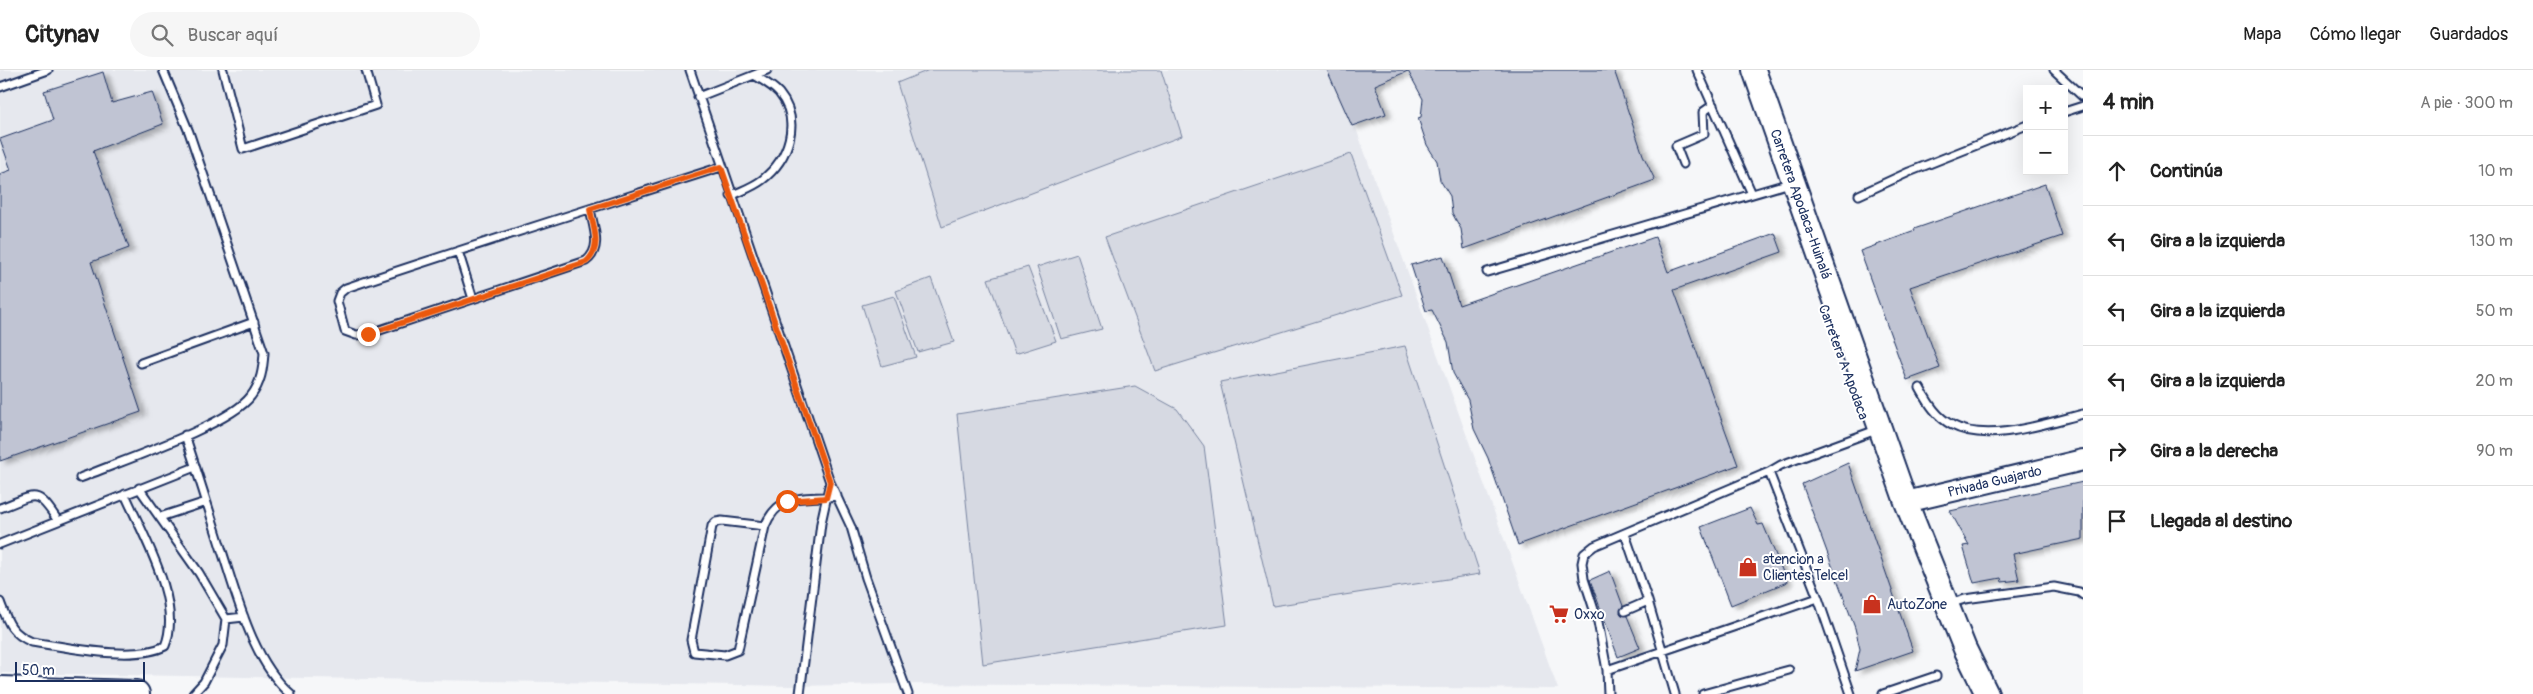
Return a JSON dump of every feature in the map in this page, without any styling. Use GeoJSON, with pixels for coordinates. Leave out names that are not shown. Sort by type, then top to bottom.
{"type":"FeatureCollection","features":[{"type":"Feature","properties":{"kind":"highway"},"geometry":{"type":"LineString","coordinates":[[0,690],[136,694]]}},
{"type":"Feature","properties":{"kind":"main road"},"geometry":{"type":"LineString","coordinates":[[1741,70],[1786,184]]}},
{"type":"Feature","properties":{"kind":"main road","name":"Carretera Apodaca-Huinalá"},"geometry":{"type":"LineString","coordinates":[[1754,70],[1786,184],[1876,431],[1948,604],[1961,650]]}},
{"type":"Feature","properties":{"kind":"main road","name":"Carretera A Apodaca"},"geometry":{"type":"LineString","coordinates":[[1876,431],[1909,541],[1961,650]]}},
{"type":"Feature","properties":{"kind":"main road","name":"Privada Guajardo"},"geometry":{"type":"LineString","coordinates":[[1906,502],[2083,460]]}},
{"type":"Feature","properties":{"kind":"main road"},"geometry":{"type":"LineString","coordinates":[[1961,650],[1970,694]]}},
{"type":"Feature","properties":{"kind":"main road"},"geometry":{"type":"LineString","coordinates":[[1961,650],[1987,694]]}},
{"type":"Feature","properties":{"kind":"lane"},"geometry":{"type":"LineString","coordinates":[[0,87],[48,70]]}},
{"type":"Feature","properties":{"kind":"lane"},"geometry":{"type":"LineString","coordinates":[[80,478],[184,436],[234,411],[250,398],[259,383],[264,353],[189,132],[163,70]]}},
{"type":"Feature","properties":{"kind":"lane"},"geometry":{"type":"LineString","coordinates":[[223,70],[243,149],[376,105],[366,70]]}},
{"type":"Feature","properties":{"kind":"lane"},"geometry":{"type":"LineString","coordinates":[[690,70],[721,167],[830,482],[850,527],[866,578],[908,694]]}},
{"type":"Feature","properties":{"kind":"lane"},"geometry":{"type":"LineString","coordinates":[[698,97],[767,70]]}},
{"type":"Feature","properties":{"kind":"lane"},"geometry":{"type":"LineString","coordinates":[[1697,70],[1752,194]]}},
{"type":"Feature","properties":{"kind":"lane"},"geometry":{"type":"LineString","coordinates":[[2054,70],[2083,97]]}},
{"type":"Feature","properties":{"kind":"lane"},"geometry":{"type":"LineString","coordinates":[[731,196],[762,180],[779,163],[791,138],[792,114],[778,92],[754,75]]}},
{"type":"Feature","properties":{"kind":"lane"},"geometry":{"type":"LineString","coordinates":[[1683,164],[1676,146],[1704,134],[1703,112],[1713,105]]}},
{"type":"Feature","properties":{"kind":"lane"},"geometry":{"type":"LineString","coordinates":[[2068,111],[2083,106]]}},
{"type":"Feature","properties":{"kind":"lane"},"geometry":{"type":"LineString","coordinates":[[1859,195],[1909,172],[2023,127]]}},
{"type":"Feature","properties":{"kind":"lane"},"geometry":{"type":"LineString","coordinates":[[590,209],[596,243],[594,252],[586,262],[368,334],[356,335],[345,331],[337,301],[340,293],[346,288],[458,251],[721,167]]}},
{"type":"Feature","properties":{"kind":"lane"},"geometry":{"type":"LineString","coordinates":[[1488,272],[1786,184]]}},
{"type":"Feature","properties":{"kind":"lane"},"geometry":{"type":"LineString","coordinates":[[458,251],[473,299]]}},
{"type":"Feature","properties":{"kind":"lane"},"geometry":{"type":"LineString","coordinates":[[141,363],[254,322]]}},
{"type":"Feature","properties":{"kind":"lane"},"geometry":{"type":"LineString","coordinates":[[1920,388],[1928,403],[1945,421],[1972,431],[1996,432],[2035,426],[2083,414]]}},
{"type":"Feature","properties":{"kind":"lane"},"geometry":{"type":"LineString","coordinates":[[1608,694],[1601,621],[1584,578],[1582,563],[1584,554],[1594,546],[1769,472],[1781,465],[1876,431]]}},
{"type":"Feature","properties":{"kind":"lane"},"geometry":{"type":"LineString","coordinates":[[184,436],[244,617],[268,666],[280,684],[291,694]]}},
{"type":"Feature","properties":{"kind":"lane"},"geometry":{"type":"LineString","coordinates":[[0,544],[195,467]]}},
{"type":"Feature","properties":{"kind":"lane"},"geometry":{"type":"LineString","coordinates":[[1769,472],[1818,598],[1851,694]]}},
{"type":"Feature","properties":{"kind":"lane"},"geometry":{"type":"LineString","coordinates":[[800,694],[826,498],[830,482]]}},
{"type":"Feature","properties":{"kind":"lane"},"geometry":{"type":"LineString","coordinates":[[139,488],[226,619],[223,645],[204,682],[193,694]]}},
{"type":"Feature","properties":{"kind":"lane"},"geometry":{"type":"LineString","coordinates":[[0,602],[9,624],[18,636],[32,642],[132,653],[155,651],[165,646],[170,633],[168,599],[124,494]]}},
{"type":"Feature","properties":{"kind":"lane"},"geometry":{"type":"LineString","coordinates":[[0,508],[34,496],[44,500],[58,521]]}},
{"type":"Feature","properties":{"kind":"lane"},"geometry":{"type":"LineString","coordinates":[[765,526],[722,521],[716,522],[712,526],[691,640],[694,652],[725,655],[738,650],[765,526],[770,513],[778,504],[787,501],[837,496]]}},
{"type":"Feature","properties":{"kind":"lane"},"geometry":{"type":"LineString","coordinates":[[160,517],[206,502]]}},
{"type":"Feature","properties":{"kind":"lane"},"geometry":{"type":"LineString","coordinates":[[1625,534],[1648,601],[1675,694]]}},
{"type":"Feature","properties":{"kind":"lane"},"geometry":{"type":"LineString","coordinates":[[1948,604],[1966,599],[2054,586],[2079,592],[2083,595]]}},
{"type":"Feature","properties":{"kind":"lane"},"geometry":{"type":"LineString","coordinates":[[1607,670],[1818,598]]}},
{"type":"Feature","properties":{"kind":"lane"},"geometry":{"type":"LineString","coordinates":[[1625,611],[1648,601]]}},
{"type":"Feature","properties":{"kind":"lane"},"geometry":{"type":"LineString","coordinates":[[226,619],[244,617]]}},
{"type":"Feature","properties":{"kind":"lane"},"geometry":{"type":"LineString","coordinates":[[1703,694],[1789,670]]}},
{"type":"Feature","properties":{"kind":"lane"},"geometry":{"type":"LineString","coordinates":[[1883,694],[1936,676]]}},
{"type":"Feature","properties":{"kind":"shaded area"},"geometry":{"type":"Polygon","coordinates":[[[0,70],[1335,70],[1558,689],[897,684],[793,686],[0,673],[0,70]]]}},
{"type":"Feature","properties":{"kind":"shaded area"},"geometry":{"type":"Polygon","coordinates":[[[929,70],[1161,70],[1182,136],[942,227],[897,83],[929,70]]]}},
{"type":"Feature","properties":{"kind":"shaded area"},"geometry":{"type":"Polygon","coordinates":[[[1351,154],[1402,295],[1155,371],[1105,237],[1351,154]]]}},
{"type":"Feature","properties":{"kind":"shaded area"},"geometry":{"type":"Polygon","coordinates":[[[1077,254],[1102,329],[1061,339],[1037,267],[1077,254]]]}},
{"type":"Feature","properties":{"kind":"shaded area"},"geometry":{"type":"Polygon","coordinates":[[[1028,267],[1056,341],[1015,354],[988,279],[1028,267]]]}},
{"type":"Feature","properties":{"kind":"shaded area"},"geometry":{"type":"Polygon","coordinates":[[[931,278],[954,342],[918,352],[896,291],[931,278]]]}},
{"type":"Feature","properties":{"kind":"shaded area"},"geometry":{"type":"Polygon","coordinates":[[[894,296],[916,357],[882,366],[862,305],[894,296]]]}},
{"type":"Feature","properties":{"kind":"shaded area"},"geometry":{"type":"Polygon","coordinates":[[[1405,346],[1480,574],[1273,606],[1220,382],[1405,346]]]}},
{"type":"Feature","properties":{"kind":"shaded area"},"geometry":{"type":"Polygon","coordinates":[[[1135,386],[1177,409],[1204,446],[1227,625],[983,664],[957,414],[1135,386]]]}},
{"type":"Feature","properties":{"kind":"building"},"geometry":{"type":"Polygon","coordinates":[[[1327,70],[1614,70],[1643,155],[1655,180],[1464,249],[1461,229],[1452,213],[1450,196],[1440,180],[1437,161],[1427,145],[1418,118],[1421,117],[1423,99],[1408,71],[1375,85],[1386,114],[1352,126],[1327,70]]]}},
{"type":"Feature","properties":{"kind":"building"},"geometry":{"type":"Polygon","coordinates":[[[103,72],[112,103],[152,92],[163,124],[93,151],[129,248],[91,262],[141,412],[0,461],[0,174],[11,170],[0,139],[53,120],[44,91],[103,72]]]}},
{"type":"Feature","properties":{"kind":"building"},"geometry":{"type":"Polygon","coordinates":[[[2045,184],[2062,236],[1910,287],[1940,368],[1907,380],[1860,251],[1915,231],[1914,229],[2045,184]]]}},
{"type":"Feature","properties":{"kind":"building"},"geometry":{"type":"Polygon","coordinates":[[[1775,233],[1782,252],[1674,290],[1738,465],[1518,545],[1488,458],[1474,429],[1468,400],[1453,373],[1448,342],[1432,310],[1426,311],[1411,265],[1443,256],[1459,305],[1655,237],[1668,272],[1775,233]]]}},
{"type":"Feature","properties":{"kind":"building"},"geometry":{"type":"Polygon","coordinates":[[[1848,463],[1913,651],[1855,671],[1860,649],[1855,628],[1802,484],[1848,463]]]}},
{"type":"Feature","properties":{"kind":"building"},"geometry":{"type":"Polygon","coordinates":[[[2083,482],[2083,539],[2013,554],[2019,580],[2002,582],[2001,578],[1974,583],[1963,546],[1969,545],[1950,511],[2083,482]]]}},
{"type":"Feature","properties":{"kind":"building","name":"atencion a Clientes Telcel"},"geometry":{"type":"Polygon","coordinates":[[[1750,508],[1758,525],[1763,524],[1787,582],[1731,605],[1701,527],[1750,508]]]}},
{"type":"Feature","properties":{"kind":"building"},"geometry":{"type":"Polygon","coordinates":[[[1610,571],[1623,606],[1620,613],[1627,616],[1640,648],[1618,657],[1590,580],[1610,571]]]}},
{"type":"Feature","properties":{"kind":"place","name":"atencion a Clientes Telcel"},"geometry":{"type":"Point","coordinates":[1748,567]}},
{"type":"Feature","properties":{"kind":"place","name":"AutoZone"},"geometry":{"type":"Point","coordinates":[1872,604]}},
{"type":"Feature","properties":{"kind":"place","name":"Oxxo"},"geometry":{"type":"Point","coordinates":[1559,614]}},
{"type":"Feature","properties":{"kind":"route"},"geometry":{"type":"LineString","coordinates":[[368,334],[586,262],[591,258],[596,248],[590,209],[721,167],[830,482],[826,498],[787,501]]}}]}
